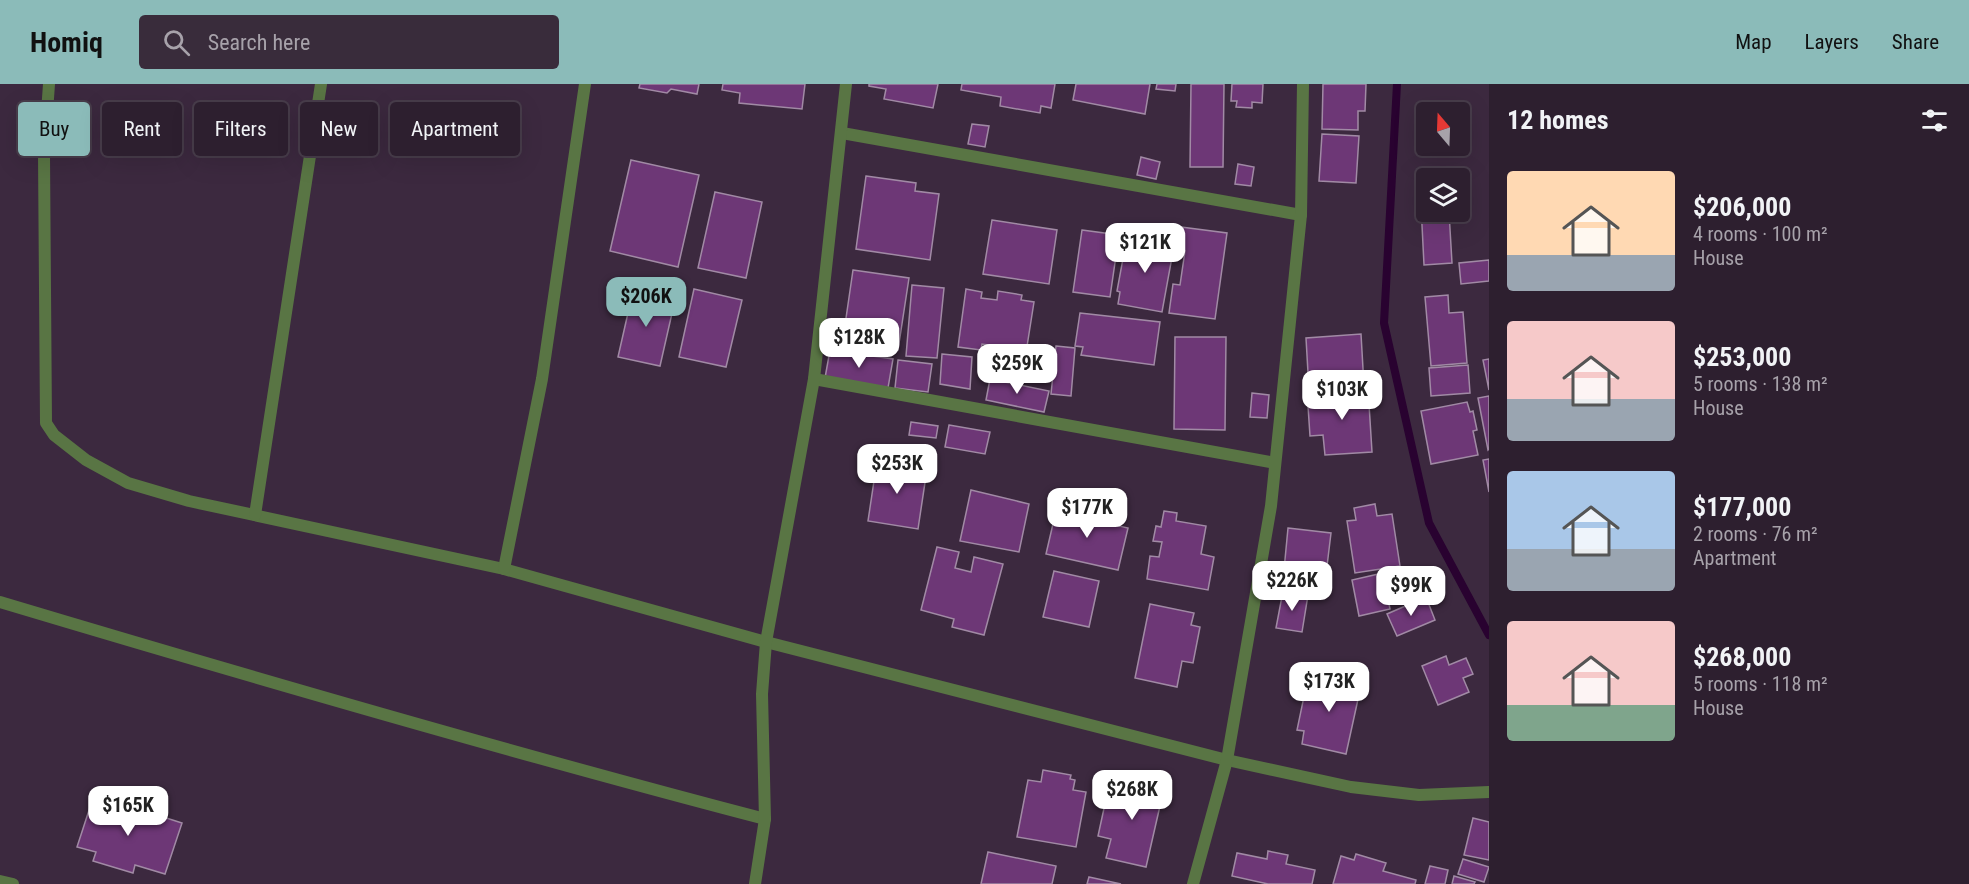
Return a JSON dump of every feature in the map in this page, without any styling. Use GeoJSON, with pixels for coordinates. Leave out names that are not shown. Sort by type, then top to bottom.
{"type":"FeatureCollection","features":[{"type":"Feature","properties":{"kind":"street"},"geometry":{"type":"LineString","coordinates":[[49,84],[44,155],[46,423],[54,435],[86,460],[128,483],[189,501],[504,569],[766,642],[1227,760],[1351,787],[1419,795],[1489,792]]}},
{"type":"Feature","properties":{"kind":"street"},"geometry":{"type":"LineString","coordinates":[[255,515],[321,84]]}},
{"type":"Feature","properties":{"kind":"street"},"geometry":{"type":"LineString","coordinates":[[504,569],[542,379],[585,84]]}},
{"type":"Feature","properties":{"kind":"street"},"geometry":{"type":"LineString","coordinates":[[755,884],[765,819],[762,694],[766,642],[814,379],[846,84]]}},
{"type":"Feature","properties":{"kind":"street"},"geometry":{"type":"LineString","coordinates":[[1194,884],[1227,760],[1254,617],[1275,463],[1301,214],[1303,84]]}},
{"type":"Feature","properties":{"kind":"street"},"geometry":{"type":"LineString","coordinates":[[842,133],[1301,214]]}},
{"type":"Feature","properties":{"kind":"street"},"geometry":{"type":"LineString","coordinates":[[814,379],[1275,463]]}},
{"type":"Feature","properties":{"kind":"street"},"geometry":{"type":"LineString","coordinates":[[0,602],[352,707],[765,819]]}},
{"type":"Feature","properties":{"kind":"street"},"geometry":{"type":"LineString","coordinates":[[0,881],[13,884]]}},
{"type":"Feature","properties":{"kind":"building"},"geometry":{"type":"Polygon","coordinates":[[[640,84],[699,84],[697,94],[671,89],[667,93],[639,88],[640,84]]]}},
{"type":"Feature","properties":{"kind":"building"},"geometry":{"type":"Polygon","coordinates":[[[723,84],[805,84],[802,109],[739,103],[740,93],[722,90],[723,84]]]}},
{"type":"Feature","properties":{"kind":"building"},"geometry":{"type":"Polygon","coordinates":[[[869,84],[938,84],[933,108],[884,99],[886,89],[869,86],[869,84]]]}},
{"type":"Feature","properties":{"kind":"building"},"geometry":{"type":"Polygon","coordinates":[[[962,84],[1055,84],[1051,108],[1041,106],[1040,113],[1000,106],[1001,97],[961,90],[962,84]]]}},
{"type":"Feature","properties":{"kind":"building"},"geometry":{"type":"Polygon","coordinates":[[[1076,84],[1150,84],[1145,114],[1073,100],[1076,84]]]}},
{"type":"Feature","properties":{"kind":"building"},"geometry":{"type":"Polygon","coordinates":[[[1157,84],[1176,84],[1175,91],[1156,89],[1157,84]]]}},
{"type":"Feature","properties":{"kind":"building"},"geometry":{"type":"Polygon","coordinates":[[[1191,84],[1224,84],[1223,167],[1190,167],[1191,84]]]}},
{"type":"Feature","properties":{"kind":"building"},"geometry":{"type":"Polygon","coordinates":[[[1232,84],[1263,84],[1262,103],[1252,102],[1252,108],[1236,107],[1237,101],[1231,101],[1232,84]]]}},
{"type":"Feature","properties":{"kind":"building"},"geometry":{"type":"Polygon","coordinates":[[[1323,84],[1366,84],[1365,111],[1358,111],[1358,130],[1322,129],[1323,84]]]}},
{"type":"Feature","properties":{"kind":"building"},"geometry":{"type":"Polygon","coordinates":[[[972,124],[989,126],[985,147],[968,144],[972,124]]]}},
{"type":"Feature","properties":{"kind":"building"},"geometry":{"type":"Polygon","coordinates":[[[1322,134],[1359,136],[1356,183],[1319,181],[1322,134]]]}},
{"type":"Feature","properties":{"kind":"building"},"geometry":{"type":"Polygon","coordinates":[[[1141,157],[1160,162],[1156,179],[1137,175],[1141,157]]]}},
{"type":"Feature","properties":{"kind":"building"},"geometry":{"type":"Polygon","coordinates":[[[631,160],[699,175],[678,267],[610,251],[631,160]]]}},
{"type":"Feature","properties":{"kind":"building"},"geometry":{"type":"Polygon","coordinates":[[[1238,164],[1254,167],[1251,186],[1235,184],[1238,164]]]}},
{"type":"Feature","properties":{"kind":"building"},"geometry":{"type":"Polygon","coordinates":[[[866,176],[916,183],[915,191],[939,194],[930,260],[856,249],[866,176]]]}},
{"type":"Feature","properties":{"kind":"building"},"geometry":{"type":"Polygon","coordinates":[[[715,192],[762,202],[746,278],[698,268],[715,192]]]}},
{"type":"Feature","properties":{"kind":"building"},"geometry":{"type":"Polygon","coordinates":[[[992,220],[1057,230],[1049,284],[983,274],[992,220]]]}},
{"type":"Feature","properties":{"kind":"building"},"geometry":{"type":"Polygon","coordinates":[[[1422,222],[1450,222],[1452,263],[1424,265],[1422,222]]]}},
{"type":"Feature","properties":{"kind":"building"},"geometry":{"type":"Polygon","coordinates":[[[1181,227],[1227,233],[1215,319],[1169,313],[1173,284],[1180,285],[1185,251],[1178,250],[1181,227]]]}},
{"type":"Feature","properties":{"kind":"building"},"geometry":{"type":"Polygon","coordinates":[[[1082,230],[1119,235],[1110,297],[1073,292],[1082,230]]]}},
{"type":"Feature","properties":{"kind":"building"},"geometry":{"type":"Polygon","coordinates":[[[1127,237],[1174,246],[1162,312],[1118,304],[1120,292],[1117,291],[1127,237]]]}},
{"type":"Feature","properties":{"kind":"building"},"geometry":{"type":"Polygon","coordinates":[[[1489,260],[1489,281],[1461,284],[1459,263],[1489,260]]]}},
{"type":"Feature","properties":{"kind":"building"},"geometry":{"type":"Polygon","coordinates":[[[853,270],[909,278],[898,350],[850,343],[852,326],[845,325],[853,270]]]}},
{"type":"Feature","properties":{"kind":"building"},"geometry":{"type":"Polygon","coordinates":[[[912,285],[944,288],[937,358],[906,356],[912,285]]]}},
{"type":"Feature","properties":{"kind":"building"},"geometry":{"type":"Polygon","coordinates":[[[694,289],[742,300],[726,367],[679,357],[694,289]]]}},
{"type":"Feature","properties":{"kind":"building"},"geometry":{"type":"Polygon","coordinates":[[[966,289],[982,292],[981,298],[997,300],[998,291],[1022,295],[1021,300],[1034,302],[1025,359],[1002,356],[1003,347],[982,344],[981,350],[958,347],[966,289]]]}},
{"type":"Feature","properties":{"kind":"building"},"geometry":{"type":"Polygon","coordinates":[[[633,291],[675,300],[660,366],[618,357],[633,291]]]}},
{"type":"Feature","properties":{"kind":"building"},"geometry":{"type":"Polygon","coordinates":[[[1448,295],[1449,313],[1463,312],[1467,363],[1431,366],[1425,297],[1448,295]]]}},
{"type":"Feature","properties":{"kind":"building"},"geometry":{"type":"Polygon","coordinates":[[[1080,313],[1160,322],[1154,365],[1081,355],[1083,347],[1075,346],[1080,313]]]}},
{"type":"Feature","properties":{"kind":"building"},"geometry":{"type":"Polygon","coordinates":[[[1361,334],[1364,386],[1309,390],[1306,338],[1361,334]]]}},
{"type":"Feature","properties":{"kind":"building"},"geometry":{"type":"Polygon","coordinates":[[[1175,337],[1226,337],[1225,430],[1174,429],[1175,337]]]}},
{"type":"Feature","properties":{"kind":"building"},"geometry":{"type":"Polygon","coordinates":[[[1056,346],[1075,348],[1071,396],[1051,394],[1056,346]]]}},
{"type":"Feature","properties":{"kind":"building"},"geometry":{"type":"Polygon","coordinates":[[[830,350],[893,359],[888,388],[825,378],[830,350]]]}},
{"type":"Feature","properties":{"kind":"building"},"geometry":{"type":"Polygon","coordinates":[[[942,354],[972,357],[970,389],[940,384],[942,354]]]}},
{"type":"Feature","properties":{"kind":"building"},"geometry":{"type":"Polygon","coordinates":[[[1489,359],[1489,390],[1483,360],[1489,359]]]}},
{"type":"Feature","properties":{"kind":"building"},"geometry":{"type":"Polygon","coordinates":[[[898,360],[932,364],[928,392],[895,388],[898,360]]]}},
{"type":"Feature","properties":{"kind":"building"},"geometry":{"type":"Polygon","coordinates":[[[1468,365],[1470,393],[1431,396],[1429,368],[1468,365]]]}},
{"type":"Feature","properties":{"kind":"building"},"geometry":{"type":"Polygon","coordinates":[[[990,379],[1049,391],[1044,412],[986,400],[990,379]]]}},
{"type":"Feature","properties":{"kind":"building"},"geometry":{"type":"Polygon","coordinates":[[[1368,388],[1372,452],[1325,455],[1323,435],[1310,436],[1308,406],[1317,405],[1316,391],[1368,388]]]}},
{"type":"Feature","properties":{"kind":"building"},"geometry":{"type":"Polygon","coordinates":[[[1252,393],[1269,395],[1267,418],[1250,417],[1252,393]]]}},
{"type":"Feature","properties":{"kind":"building"},"geometry":{"type":"Polygon","coordinates":[[[1489,396],[1489,449],[1488,450],[1478,398],[1489,396]]]}},
{"type":"Feature","properties":{"kind":"building"},"geometry":{"type":"Polygon","coordinates":[[[1467,402],[1470,412],[1473,411],[1477,430],[1473,431],[1478,455],[1431,464],[1421,411],[1467,402]]]}},
{"type":"Feature","properties":{"kind":"building"},"geometry":{"type":"Polygon","coordinates":[[[911,422],[938,426],[936,438],[909,435],[911,422]]]}},
{"type":"Feature","properties":{"kind":"building"},"geometry":{"type":"Polygon","coordinates":[[[949,425],[990,432],[985,454],[945,447],[949,425]]]}},
{"type":"Feature","properties":{"kind":"building"},"geometry":{"type":"Polygon","coordinates":[[[1489,459],[1489,492],[1483,460],[1489,459]]]}},
{"type":"Feature","properties":{"kind":"building"},"geometry":{"type":"Polygon","coordinates":[[[877,461],[927,469],[918,529],[868,521],[877,461]]]}},
{"type":"Feature","properties":{"kind":"building"},"geometry":{"type":"Polygon","coordinates":[[[971,490],[1029,504],[1019,552],[960,541],[971,490]]]}},
{"type":"Feature","properties":{"kind":"building"},"geometry":{"type":"Polygon","coordinates":[[[1375,504],[1377,516],[1392,514],[1400,566],[1355,573],[1347,521],[1356,520],[1354,508],[1375,504]]]}},
{"type":"Feature","properties":{"kind":"building"},"geometry":{"type":"Polygon","coordinates":[[[1072,506],[1099,512],[1097,521],[1128,528],[1118,570],[1046,554],[1056,511],[1071,514],[1072,506]]]}},
{"type":"Feature","properties":{"kind":"building"},"geometry":{"type":"Polygon","coordinates":[[[1164,511],[1177,513],[1176,521],[1206,526],[1201,554],[1214,557],[1208,590],[1147,579],[1150,556],[1159,557],[1162,542],[1153,541],[1156,526],[1161,527],[1164,511]]]}},
{"type":"Feature","properties":{"kind":"building"},"geometry":{"type":"Polygon","coordinates":[[[1288,528],[1331,533],[1324,591],[1303,589],[1305,573],[1284,570],[1288,528]]]}},
{"type":"Feature","properties":{"kind":"building"},"geometry":{"type":"Polygon","coordinates":[[[937,547],[959,552],[955,568],[971,572],[974,557],[1003,564],[984,635],[952,627],[954,619],[921,610],[937,547]]]}},
{"type":"Feature","properties":{"kind":"building"},"geometry":{"type":"Polygon","coordinates":[[[1054,571],[1099,581],[1089,627],[1043,617],[1054,571]]]}},
{"type":"Feature","properties":{"kind":"building"},"geometry":{"type":"Polygon","coordinates":[[[1383,573],[1390,609],[1359,616],[1352,580],[1383,573]]]}},
{"type":"Feature","properties":{"kind":"building"},"geometry":{"type":"Polygon","coordinates":[[[1283,591],[1308,595],[1302,632],[1276,628],[1283,591]]]}},
{"type":"Feature","properties":{"kind":"building"},"geometry":{"type":"Polygon","coordinates":[[[1426,597],[1435,620],[1397,636],[1387,614],[1426,597]]]}},
{"type":"Feature","properties":{"kind":"building"},"geometry":{"type":"Polygon","coordinates":[[[1150,604],[1194,613],[1191,625],[1200,627],[1193,663],[1182,661],[1177,687],[1135,678],[1150,604]]]}},
{"type":"Feature","properties":{"kind":"building"},"geometry":{"type":"Polygon","coordinates":[[[1446,656],[1449,665],[1466,658],[1473,674],[1463,678],[1469,692],[1438,705],[1422,666],[1446,656]]]}},
{"type":"Feature","properties":{"kind":"building"},"geometry":{"type":"Polygon","coordinates":[[[1322,673],[1362,681],[1346,754],[1302,744],[1304,731],[1297,730],[1307,682],[1319,684],[1322,673]]]}},
{"type":"Feature","properties":{"kind":"building"},"geometry":{"type":"Polygon","coordinates":[[[1043,770],[1071,775],[1070,779],[1075,780],[1073,790],[1086,792],[1076,847],[1017,837],[1028,780],[1041,782],[1043,770]]]}},
{"type":"Feature","properties":{"kind":"building"},"geometry":{"type":"Polygon","coordinates":[[[1130,777],[1165,784],[1146,867],[1106,858],[1111,839],[1098,836],[1108,790],[1127,794],[1130,777]]]}},
{"type":"Feature","properties":{"kind":"building"},"geometry":{"type":"Polygon","coordinates":[[[94,795],[182,823],[165,874],[135,865],[133,873],[93,861],[96,852],[77,847],[94,795]]]}},
{"type":"Feature","properties":{"kind":"building"},"geometry":{"type":"Polygon","coordinates":[[[1473,818],[1489,822],[1489,860],[1464,855],[1473,818]]]}},
{"type":"Feature","properties":{"kind":"building"},"geometry":{"type":"Polygon","coordinates":[[[1268,851],[1288,855],[1286,864],[1315,870],[1312,884],[1268,884],[1232,876],[1237,853],[1267,859],[1268,851]]]}},
{"type":"Feature","properties":{"kind":"building"},"geometry":{"type":"Polygon","coordinates":[[[988,852],[1056,866],[1052,884],[981,884],[988,852]]]}},
{"type":"Feature","properties":{"kind":"building"},"geometry":{"type":"Polygon","coordinates":[[[1356,854],[1386,863],[1383,871],[1416,880],[1415,884],[1333,884],[1341,856],[1354,860],[1356,854]]]}},
{"type":"Feature","properties":{"kind":"building"},"geometry":{"type":"Polygon","coordinates":[[[1463,859],[1489,867],[1484,882],[1458,874],[1463,859]]]}},
{"type":"Feature","properties":{"kind":"building"},"geometry":{"type":"Polygon","coordinates":[[[1430,866],[1448,870],[1445,884],[1425,884],[1430,866]]]}},
{"type":"Feature","properties":{"kind":"building"},"geometry":{"type":"Polygon","coordinates":[[[1454,876],[1475,882],[1474,884],[1452,884],[1454,876]]]}},
{"type":"Feature","properties":{"kind":"building"},"geometry":{"type":"Polygon","coordinates":[[[1089,877],[1121,884],[1087,884],[1089,877]]]}},
{"type":"Feature","properties":{"kind":"waterway"},"geometry":{"type":"LineString","coordinates":[[1397,84],[1384,323],[1429,523],[1489,635]]}}]}
